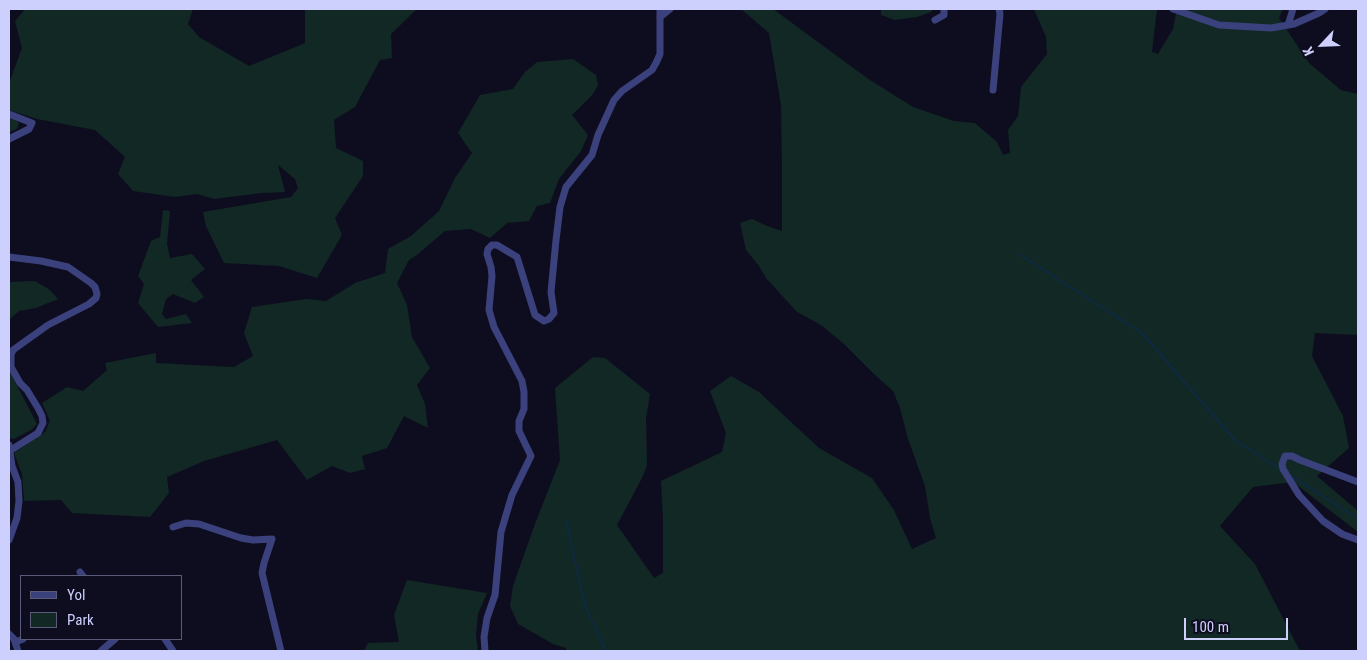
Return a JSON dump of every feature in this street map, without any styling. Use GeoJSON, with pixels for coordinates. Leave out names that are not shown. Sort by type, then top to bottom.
{"type":"FeatureCollection","features":[{"type":"Feature","properties":{"kind":"street"},"geometry":{"type":"LineString","coordinates":[[485,651],[484,637],[487,618],[495,595],[501,532],[512,495],[531,456],[520,431],[519,421],[524,409],[522,381],[494,326],[490,310],[492,276],[487,254],[488,248],[492,245],[497,245],[517,257],[535,315],[544,321],[548,319],[554,313],[551,292],[560,206],[566,187],[592,156],[598,135],[614,100],[622,91],[652,70],[660,54],[660,13],[670,9]]}},
{"type":"Feature","properties":{"kind":"street"},"geometry":{"type":"LineString","coordinates":[[935,20],[944,15],[944,9]]}},
{"type":"Feature","properties":{"kind":"street"},"geometry":{"type":"LineString","coordinates":[[993,90],[999,9]]}},
{"type":"Feature","properties":{"kind":"street"},"geometry":{"type":"LineString","coordinates":[[1173,9],[1219,26],[1271,28],[1288,25],[1325,9]]}},
{"type":"Feature","properties":{"kind":"street"},"geometry":{"type":"LineString","coordinates":[[1288,25],[1293,9]]}},
{"type":"Feature","properties":{"kind":"street"},"geometry":{"type":"LineString","coordinates":[[9,114],[32,123],[29,129],[9,139]]}},
{"type":"Feature","properties":{"kind":"street"},"geometry":{"type":"LineString","coordinates":[[9,257],[42,261],[68,267],[91,283],[98,294],[89,304],[48,325],[13,350],[11,355],[11,368],[38,408],[43,423],[38,433],[10,447],[11,462],[18,482],[19,501],[17,518],[9,540]]}},
{"type":"Feature","properties":{"kind":"street"},"geometry":{"type":"LineString","coordinates":[[1358,482],[1292,456],[1285,456],[1282,464],[1299,496],[1323,521],[1342,534],[1358,540]]}},
{"type":"Feature","properties":{"kind":"street"},"geometry":{"type":"LineString","coordinates":[[173,527],[186,523],[199,524],[241,538],[253,540],[272,539],[262,573],[281,651]]}},
{"type":"Feature","properties":{"kind":"street"},"geometry":{"type":"LineString","coordinates":[[9,634],[19,640],[18,651]]}},
{"type":"Feature","properties":{"kind":"street"},"geometry":{"type":"LineString","coordinates":[[102,651],[114,640]]}},
{"type":"Feature","properties":{"kind":"street"},"geometry":{"type":"LineString","coordinates":[[166,640],[173,651]]}},
{"type":"Feature","properties":{"kind":"green space"},"geometry":{"type":"Polygon","coordinates":[[[25,9],[193,9],[188,24],[199,37],[249,66],[305,43],[305,9],[417,9],[391,34],[392,58],[380,60],[355,107],[334,120],[336,148],[363,161],[363,176],[335,218],[342,235],[317,278],[279,266],[224,263],[206,226],[203,212],[291,197],[298,188],[295,179],[278,165],[285,192],[214,199],[197,194],[175,197],[133,191],[118,174],[125,157],[95,130],[37,119],[9,110],[9,83],[22,48],[15,21],[25,9]]]}},
{"type":"Feature","properties":{"kind":"green space"},"geometry":{"type":"Polygon","coordinates":[[[741,9],[773,9],[867,78],[913,107],[954,121],[975,123],[997,142],[1003,155],[1010,153],[1008,130],[1018,116],[1021,87],[1047,54],[1046,37],[1034,9],[1157,9],[1152,52],[1158,54],[1173,29],[1177,9],[1283,9],[1279,18],[1309,63],[1341,90],[1358,94],[1358,335],[1315,333],[1312,356],[1343,416],[1349,448],[1317,476],[1358,511],[1358,532],[1293,482],[1253,487],[1220,526],[1255,564],[1300,651],[566,651],[566,648],[553,644],[518,624],[510,606],[513,586],[560,460],[555,388],[593,357],[605,358],[650,394],[646,418],[647,465],[617,525],[654,578],[663,573],[661,481],[722,452],[726,433],[710,391],[731,376],[759,392],[819,448],[872,478],[894,510],[912,549],[936,538],[930,518],[925,486],[893,391],[844,344],[821,325],[797,312],[766,278],[746,250],[740,223],[752,219],[782,231],[781,105],[769,33],[741,9]]]}},
{"type":"Feature","properties":{"kind":"green space"},"geometry":{"type":"Polygon","coordinates":[[[881,9],[933,9],[931,12],[917,17],[895,20],[881,15],[881,9]]]}},
{"type":"Feature","properties":{"kind":"green space"},"geometry":{"type":"Polygon","coordinates":[[[573,59],[596,75],[598,85],[593,94],[572,115],[588,135],[581,151],[559,179],[550,203],[537,206],[529,221],[507,223],[490,238],[471,229],[445,231],[409,260],[397,283],[407,305],[412,337],[430,368],[417,385],[425,404],[428,428],[404,416],[387,448],[362,456],[365,469],[350,473],[332,466],[307,480],[277,440],[204,461],[167,477],[169,493],[150,517],[72,513],[61,500],[24,501],[22,474],[14,453],[45,432],[50,421],[42,403],[67,387],[83,391],[107,370],[105,363],[156,353],[156,363],[234,367],[253,356],[244,333],[252,307],[306,299],[326,301],[355,283],[385,273],[388,249],[411,236],[439,211],[455,178],[472,153],[458,133],[480,95],[513,89],[525,72],[537,62],[573,59]]]}},
{"type":"Feature","properties":{"kind":"green space"},"geometry":{"type":"Polygon","coordinates":[[[9,118],[19,123],[17,129],[9,132],[9,118]]]}},
{"type":"Feature","properties":{"kind":"green space"},"geometry":{"type":"Polygon","coordinates":[[[163,210],[170,211],[167,244],[170,258],[192,254],[205,269],[191,280],[204,297],[195,303],[173,294],[166,299],[162,314],[166,319],[186,314],[192,323],[158,327],[138,303],[144,284],[138,276],[151,241],[160,237],[163,210]]]}},
{"type":"Feature","properties":{"kind":"green space"},"geometry":{"type":"Polygon","coordinates":[[[35,281],[50,290],[58,299],[36,308],[19,311],[9,320],[9,282],[35,281]]]}},
{"type":"Feature","properties":{"kind":"green space"},"geometry":{"type":"Polygon","coordinates":[[[9,370],[37,424],[31,430],[14,439],[9,438],[9,370]]]}},
{"type":"Feature","properties":{"kind":"green space"},"geometry":{"type":"Polygon","coordinates":[[[407,580],[487,593],[478,614],[476,635],[478,651],[364,651],[368,643],[399,642],[394,615],[407,580]]]}},
{"type":"Feature","properties":{"kind":"waterway"},"geometry":{"type":"LineString","coordinates":[[1019,254],[1142,333],[1234,439],[1281,470]]}},
{"type":"Feature","properties":{"kind":"waterway"},"geometry":{"type":"LineString","coordinates":[[1290,475],[1358,519]]}},
{"type":"Feature","properties":{"kind":"waterway"},"geometry":{"type":"LineString","coordinates":[[566,521],[585,606],[606,651]]}}]}
